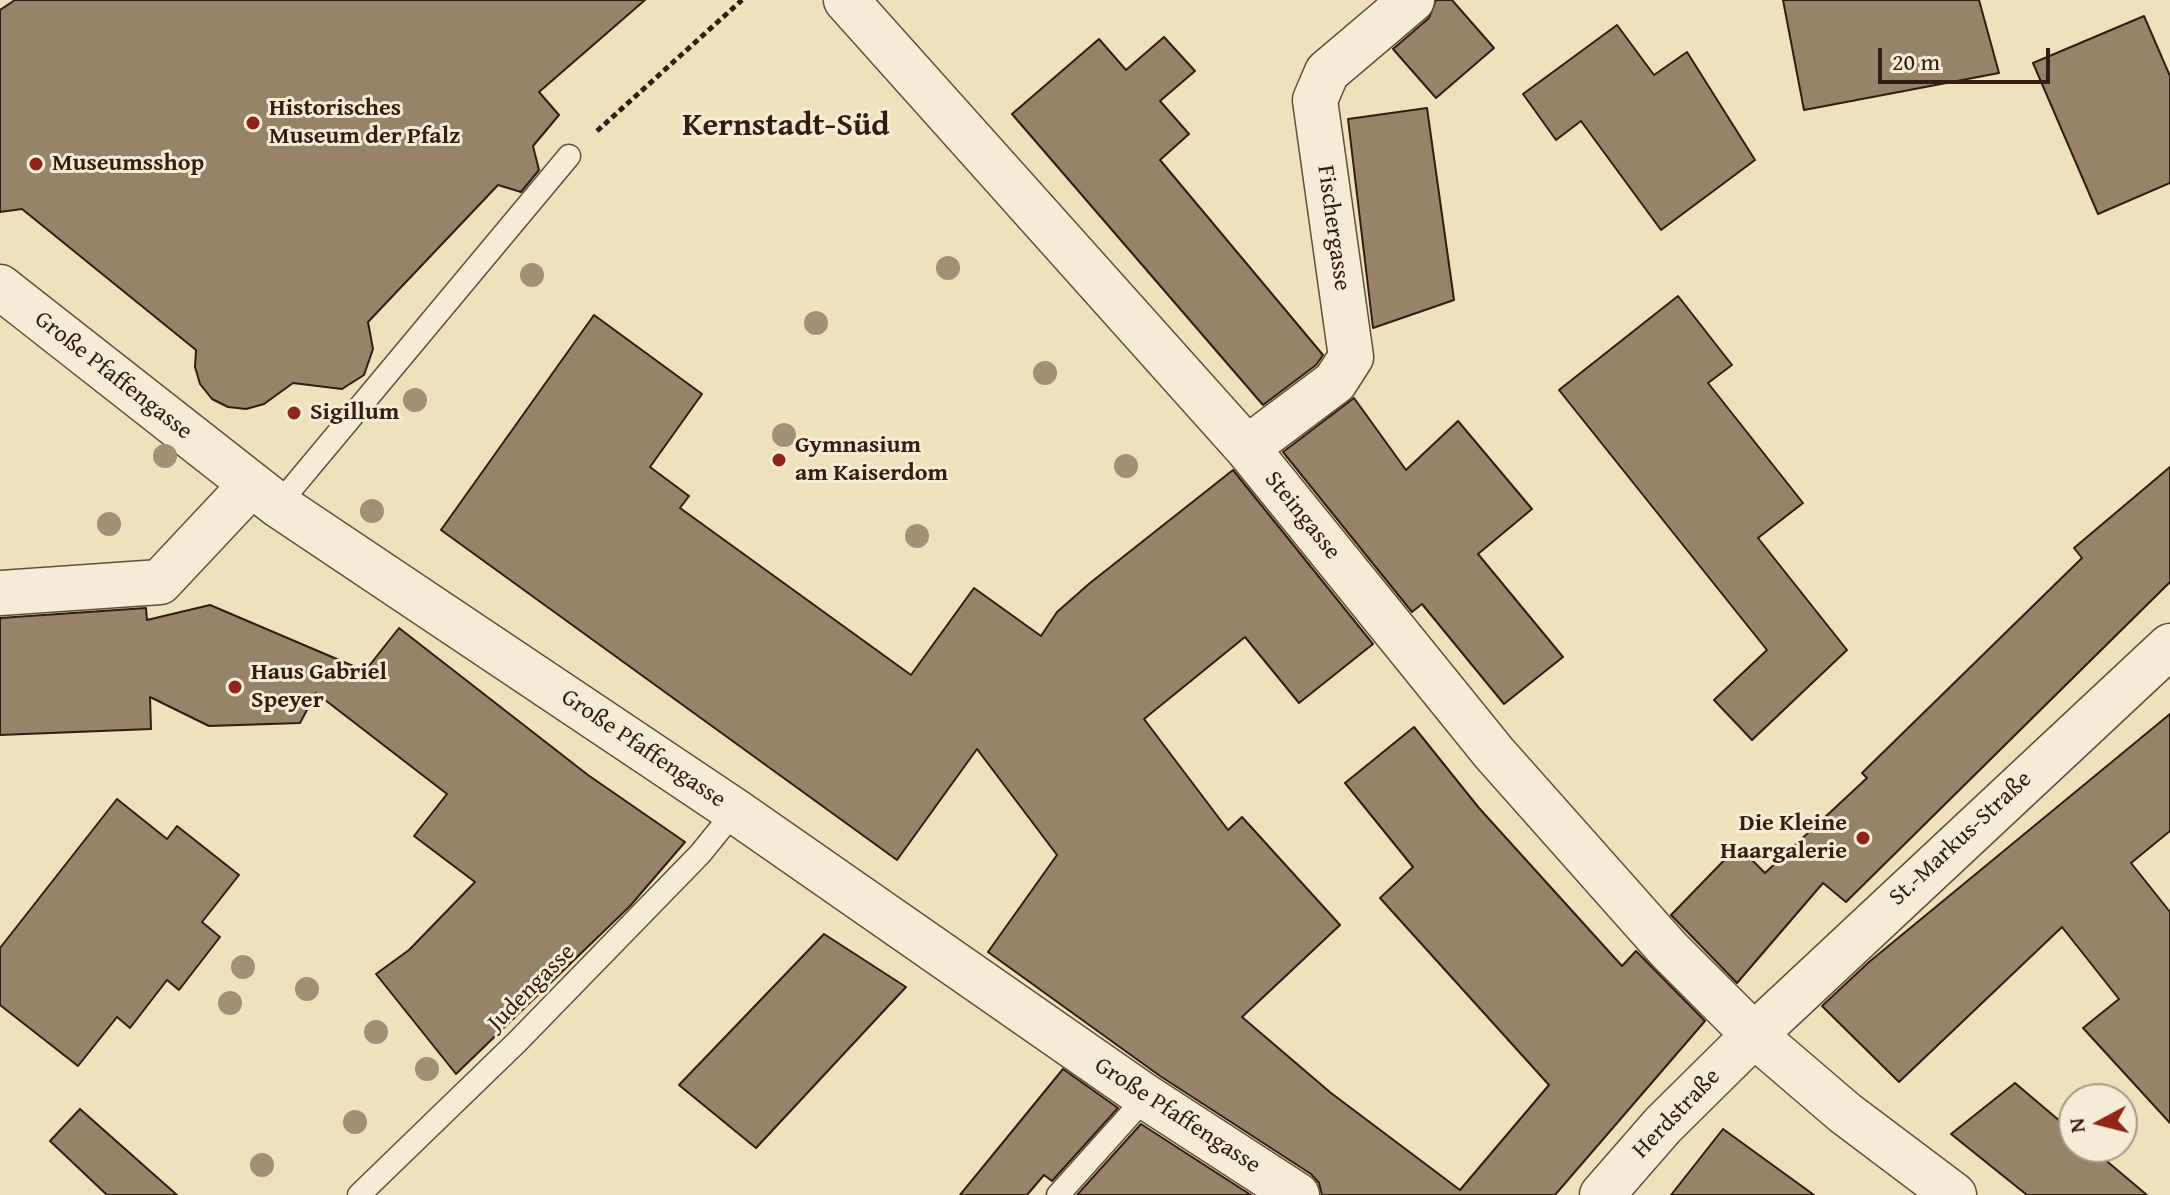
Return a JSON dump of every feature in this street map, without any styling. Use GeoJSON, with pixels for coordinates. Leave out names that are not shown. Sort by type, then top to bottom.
{"type":"FeatureCollection","features":[{"type":"Feature","properties":{"kind":"street","name":"Steingasse"},"geometry":{"type":"LineString","coordinates":[[846,0],[1247,448],[1494,753],[1669,950],[1754,1035],[1845,1113],[1954,1195]]}},
{"type":"Feature","properties":{"kind":"street","name":"Fischergasse"},"geometry":{"type":"LineString","coordinates":[[1247,448],[1335,382],[1351,357],[1315,100],[1327,72],[1412,0]]}},
{"type":"Feature","properties":{"kind":"street","name":"Große Pfaffengasse"},"geometry":{"type":"LineString","coordinates":[[0,287],[265,495],[735,811],[1146,1097],[1297,1195]]}},
{"type":"Feature","properties":{"kind":"street"},"geometry":{"type":"LineString","coordinates":[[0,593],[160,582],[265,495]]}},
{"type":"Feature","properties":{"kind":"street","name":"St.-Markus-Straße"},"geometry":{"type":"LineString","coordinates":[[1754,1035],[2170,646]]}},
{"type":"Feature","properties":{"kind":"street","name":"Herdstraße"},"geometry":{"type":"LineString","coordinates":[[1602,1195],[1663,1125],[1754,1035]]}},
{"type":"Feature","properties":{"kind":"lane"},"geometry":{"type":"LineString","coordinates":[[265,495],[569,156]]}},
{"type":"Feature","properties":{"kind":"lane","name":"Judengasse"},"geometry":{"type":"LineString","coordinates":[[359,1195],[560,998],[700,854],[735,811]]}},
{"type":"Feature","properties":{"kind":"lane"},"geometry":{"type":"LineString","coordinates":[[1058,1195],[1146,1097]]}},
{"type":"Feature","properties":{"kind":"path"},"geometry":{"type":"LineString","coordinates":[[569,156],[742,0]]}},
{"type":"Feature","properties":{"kind":"building"},"geometry":{"type":"Polygon","coordinates":[[[15,0],[645,0],[539,92],[559,115],[533,146],[539,170],[521,192],[498,185],[368,322],[373,349],[364,375],[342,389],[293,383],[264,404],[246,409],[228,407],[212,399],[200,384],[195,367],[196,350],[22,209],[0,212],[0,10],[15,0]]]}},
{"type":"Feature","properties":{"kind":"building"},"geometry":{"type":"Polygon","coordinates":[[[1436,0],[1452,0],[1494,48],[1436,98],[1393,49],[1429,18],[1436,0]]]}},
{"type":"Feature","properties":{"kind":"building"},"geometry":{"type":"Polygon","coordinates":[[[1783,0],[1979,0],[1999,73],[1804,110],[1783,0]]]}},
{"type":"Feature","properties":{"kind":"building"},"geometry":{"type":"Polygon","coordinates":[[[2144,16],[2170,76],[2170,183],[2098,214],[2033,63],[2144,16]]]}},
{"type":"Feature","properties":{"kind":"building"},"geometry":{"type":"Polygon","coordinates":[[[1617,25],[1654,75],[1687,52],[1755,160],[1661,230],[1581,121],[1556,140],[1523,94],[1617,25]]]}},
{"type":"Feature","properties":{"kind":"building"},"geometry":{"type":"Polygon","coordinates":[[[1164,37],[1195,71],[1160,101],[1189,134],[1160,160],[1323,355],[1316,365],[1263,405],[1012,114],[1099,39],[1126,70],[1164,37]]]}},
{"type":"Feature","properties":{"kind":"building"},"geometry":{"type":"Polygon","coordinates":[[[1427,108],[1454,300],[1373,328],[1348,119],[1427,108]]]}},
{"type":"Feature","properties":{"kind":"building"},"geometry":{"type":"Polygon","coordinates":[[[1678,296],[1732,365],[1708,383],[1803,503],[1758,538],[1847,650],[1752,740],[1714,700],[1767,650],[1559,390],[1678,296]]]}},
{"type":"Feature","properties":{"kind":"building"},"geometry":{"type":"Polygon","coordinates":[[[594,315],[702,394],[650,467],[689,496],[680,508],[911,675],[974,588],[1041,636],[1057,612],[1090,583],[1233,470],[1373,644],[1299,703],[1245,637],[1144,719],[1228,830],[1242,817],[1340,925],[1242,1017],[1331,1093],[1460,1190],[1549,1085],[1380,898],[1413,867],[1345,783],[1414,727],[1479,808],[1622,966],[1636,951],[1705,1021],[1555,1195],[1322,1195],[1319,1183],[1311,1174],[1160,1076],[988,952],[1057,855],[977,749],[897,860],[441,530],[594,315]]]}},
{"type":"Feature","properties":{"kind":"building"},"geometry":{"type":"Polygon","coordinates":[[[1354,398],[1406,470],[1458,421],[1532,509],[1478,554],[1563,657],[1504,704],[1422,604],[1412,612],[1283,452],[1354,398]]]}},
{"type":"Feature","properties":{"kind":"building"},"geometry":{"type":"Polygon","coordinates":[[[2170,467],[2170,582],[1846,902],[1823,883],[1737,983],[1671,915],[1738,846],[1765,873],[1867,778],[1862,773],[2082,558],[2074,548],[2170,467]]]}},
{"type":"Feature","properties":{"kind":"building"},"geometry":{"type":"Polygon","coordinates":[[[210,605],[365,671],[399,628],[588,775],[685,842],[630,906],[456,1074],[376,974],[409,950],[475,882],[414,836],[447,794],[316,693],[300,723],[209,726],[150,697],[151,729],[0,735],[0,618],[146,608],[147,620],[210,605]]]}},
{"type":"Feature","properties":{"kind":"building"},"geometry":{"type":"Polygon","coordinates":[[[2170,714],[2170,831],[2131,863],[2170,912],[2170,1123],[2138,1088],[2138,1083],[2133,1083],[2083,1028],[2119,999],[2062,927],[1899,1082],[1822,1006],[1869,962],[2170,714]]]}},
{"type":"Feature","properties":{"kind":"building"},"geometry":{"type":"Polygon","coordinates":[[[117,799],[167,839],[177,826],[239,875],[202,922],[220,937],[179,990],[167,980],[130,1028],[117,1017],[78,1066],[0,1005],[0,948],[117,799]]]}},
{"type":"Feature","properties":{"kind":"building"},"geometry":{"type":"Polygon","coordinates":[[[824,934],[906,987],[756,1148],[679,1085],[824,934]]]}},
{"type":"Feature","properties":{"kind":"building"},"geometry":{"type":"Polygon","coordinates":[[[1063,1069],[1118,1108],[1052,1181],[1044,1175],[1027,1195],[960,1195],[1063,1069]]]}},
{"type":"Feature","properties":{"kind":"building"},"geometry":{"type":"Polygon","coordinates":[[[2015,1083],[2058,1119],[2058,1163],[2109,1163],[2147,1195],[2027,1195],[1951,1134],[2015,1083]]]}},
{"type":"Feature","properties":{"kind":"building"},"geometry":{"type":"Polygon","coordinates":[[[80,1109],[177,1195],[107,1195],[50,1141],[80,1109]]]}},
{"type":"Feature","properties":{"kind":"building"},"geometry":{"type":"Polygon","coordinates":[[[1141,1124],[1251,1195],[1077,1195],[1141,1124]]]}},
{"type":"Feature","properties":{"kind":"building"},"geometry":{"type":"Polygon","coordinates":[[[1723,1129],[1814,1195],[1671,1195],[1723,1129]]]}},
{"type":"Feature","properties":{"kind":"place","name":"Historisches Museum der Pfalz"},"geometry":{"type":"Point","coordinates":[253,123]}},
{"type":"Feature","properties":{"kind":"place","name":"Museumsshop"},"geometry":{"type":"Point","coordinates":[36,164]}},
{"type":"Feature","properties":{"kind":"place","name":"Sigillum"},"geometry":{"type":"Point","coordinates":[294,413]}},
{"type":"Feature","properties":{"kind":"place","name":"Gymnasium am Kaiserdom"},"geometry":{"type":"Point","coordinates":[779,460]}},
{"type":"Feature","properties":{"kind":"place","name":"Haus Gabriel Speyer"},"geometry":{"type":"Point","coordinates":[235,687]}},
{"type":"Feature","properties":{"kind":"place","name":"Die Kleine Haargalerie"},"geometry":{"type":"Point","coordinates":[1863,838]}},
{"type":"Feature","properties":{"kind":"district","name":"Kernstadt-Süd"},"geometry":{"type":"Point","coordinates":[786,127]}}]}
